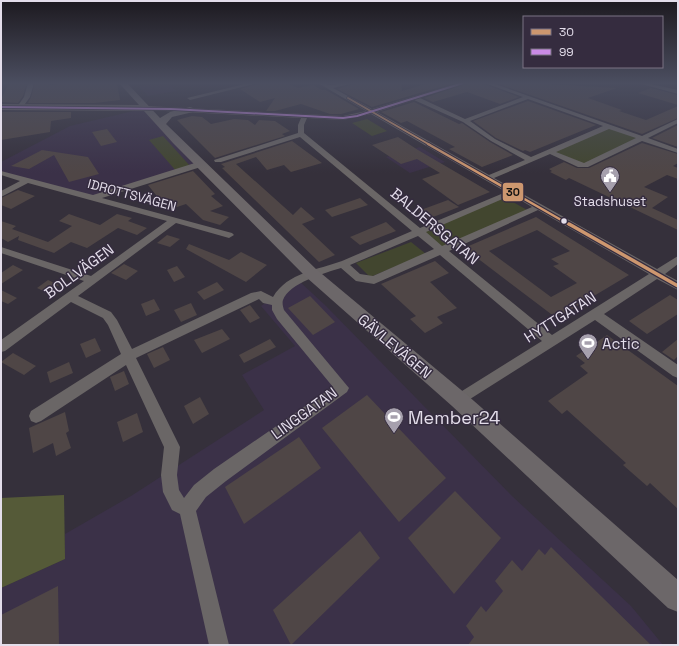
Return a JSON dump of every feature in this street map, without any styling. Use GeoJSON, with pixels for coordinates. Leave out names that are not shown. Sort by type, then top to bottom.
{"type":"FeatureCollection","features":[{"type":"Feature","properties":{"kind":"main road","name":"GÄVLEVÄGEN"},"geometry":{"type":"LineString","coordinates":[[151,113],[311,273],[459,400],[678,598]]}},
{"type":"Feature","properties":{"kind":"main road"},"geometry":{"type":"LineString","coordinates":[[161,124],[169,115],[177,113]]}},
{"type":"Feature","properties":{"kind":"street"},"geometry":{"type":"LineString","coordinates":[[250,113],[343,118],[366,113]]}},
{"type":"Feature","properties":{"kind":"street"},"geometry":{"type":"LineString","coordinates":[[373,113],[678,286]]}},
{"type":"Feature","properties":{"kind":"street"},"geometry":{"type":"LineString","coordinates":[[449,113],[465,120],[493,140],[531,160]]}},
{"type":"Feature","properties":{"kind":"street"},"geometry":{"type":"LineString","coordinates":[[465,120],[484,113]]}},
{"type":"Feature","properties":{"kind":"street"},"geometry":{"type":"LineString","coordinates":[[574,113],[678,151]]}},
{"type":"Feature","properties":{"kind":"street"},"geometry":{"type":"LineString","coordinates":[[218,160],[301,134],[301,124],[305,116]]}},
{"type":"Feature","properties":{"kind":"street"},"geometry":{"type":"LineString","coordinates":[[550,152],[584,165],[678,121]]}},
{"type":"Feature","properties":{"kind":"street"},"geometry":{"type":"LineString","coordinates":[[488,178],[610,126]]}},
{"type":"Feature","properties":{"kind":"street","name":"BALDERSGATAN"},"geometry":{"type":"LineString","coordinates":[[301,134],[551,341]]}},
{"type":"Feature","properties":{"kind":"street"},"geometry":{"type":"LineString","coordinates":[[93,198],[201,164]]}},
{"type":"Feature","properties":{"kind":"street","name":"IDROTTSVÄGEN"},"geometry":{"type":"LineString","coordinates":[[1,173],[229,235]]}},
{"type":"Feature","properties":{"kind":"street"},"geometry":{"type":"LineString","coordinates":[[1,194],[28,180]]}},
{"type":"Feature","properties":{"kind":"street"},"geometry":{"type":"LineString","coordinates":[[36,416],[129,356],[255,296],[261,295],[268,300],[277,302],[288,286],[311,273],[343,264],[513,192]]}},
{"type":"Feature","properties":{"kind":"street"},"geometry":{"type":"LineString","coordinates":[[343,264],[356,278],[363,280],[374,280],[538,207]]}},
{"type":"Feature","properties":{"kind":"street","name":"BOLLVÄGEN"},"geometry":{"type":"LineString","coordinates":[[1,347],[175,220]]}},
{"type":"Feature","properties":{"kind":"street"},"geometry":{"type":"LineString","coordinates":[[1,250],[92,280]]}},
{"type":"Feature","properties":{"kind":"street","name":"HYTTGATAN"},"geometry":{"type":"LineString","coordinates":[[459,400],[658,275],[678,259]]}},
{"type":"Feature","properties":{"kind":"street"},"geometry":{"type":"LineString","coordinates":[[70,297],[107,315],[113,323],[172,447],[169,475],[171,492],[178,504],[187,509],[219,645]]}},
{"type":"Feature","properties":{"kind":"street","name":"LINGGATAN"},"geometry":{"type":"LineString","coordinates":[[187,509],[200,491],[220,475],[342,388],[281,316],[278,310],[277,302]]}},
{"type":"Feature","properties":{"kind":"street"},"geometry":{"type":"LineString","coordinates":[[595,314],[678,372]]}},
{"type":"Feature","properties":{"kind":"shaded area"},"geometry":{"type":"Polygon","coordinates":[[[124,113],[151,113],[201,164],[93,198],[1,173],[1,162],[70,126],[124,113]]]}},
{"type":"Feature","properties":{"kind":"shaded area"},"geometry":{"type":"Polygon","coordinates":[[[420,147],[445,162],[410,173],[386,157],[420,147]]]}},
{"type":"Feature","properties":{"kind":"shaded area"},"geometry":{"type":"Polygon","coordinates":[[[298,280],[326,306],[512,496],[631,606],[663,645],[1,645],[1,588],[65,559],[65,534],[131,496],[264,410],[242,375],[295,346],[261,306],[298,280]]]}},
{"type":"Feature","properties":{"kind":"green space"},"geometry":{"type":"Polygon","coordinates":[[[367,119],[387,131],[372,136],[352,123],[367,119]]]}},
{"type":"Feature","properties":{"kind":"green space"},"geometry":{"type":"Polygon","coordinates":[[[610,126],[643,138],[585,165],[550,152],[610,126]]]}},
{"type":"Feature","properties":{"kind":"green space"},"geometry":{"type":"Polygon","coordinates":[[[163,136],[191,167],[177,172],[149,140],[163,136]]]}},
{"type":"Feature","properties":{"kind":"green space"},"geometry":{"type":"Polygon","coordinates":[[[504,197],[529,211],[442,250],[420,232],[504,197]]]}},
{"type":"Feature","properties":{"kind":"green space"},"geometry":{"type":"Polygon","coordinates":[[[411,242],[426,254],[370,277],[356,263],[411,242]]]}},
{"type":"Feature","properties":{"kind":"green space"},"geometry":{"type":"Polygon","coordinates":[[[64,495],[65,559],[1,588],[1,498],[64,495]]]}},
{"type":"Feature","properties":{"kind":"building"},"geometry":{"type":"Polygon","coordinates":[[[1,113],[71,113],[71,118],[51,121],[50,132],[1,140],[1,113]]]}},
{"type":"Feature","properties":{"kind":"building"},"geometry":{"type":"Polygon","coordinates":[[[328,113],[344,113],[341,114],[328,113]]]}},
{"type":"Feature","properties":{"kind":"building"},"geometry":{"type":"Polygon","coordinates":[[[383,113],[437,113],[459,124],[462,123],[490,142],[513,155],[482,167],[449,149],[455,147],[407,121],[401,123],[383,113]]]}},
{"type":"Feature","properties":{"kind":"building"},"geometry":{"type":"Polygon","coordinates":[[[495,113],[562,113],[596,125],[530,152],[525,150],[523,151],[496,138],[473,121],[495,113]]]}},
{"type":"Feature","properties":{"kind":"building"},"geometry":{"type":"Polygon","coordinates":[[[582,113],[625,113],[646,120],[662,113],[678,113],[678,118],[642,134],[582,113]]]}},
{"type":"Feature","properties":{"kind":"building"},"geometry":{"type":"Polygon","coordinates":[[[192,116],[202,117],[211,124],[234,119],[248,120],[255,125],[259,120],[275,121],[290,131],[282,134],[285,136],[215,158],[177,120],[192,116]]]}},
{"type":"Feature","properties":{"kind":"building"},"geometry":{"type":"Polygon","coordinates":[[[678,125],[678,147],[652,138],[678,125]]]}},
{"type":"Feature","properties":{"kind":"building"},"geometry":{"type":"Polygon","coordinates":[[[107,129],[117,142],[101,146],[92,132],[107,129]]]}},
{"type":"Feature","properties":{"kind":"building"},"geometry":{"type":"Polygon","coordinates":[[[398,137],[490,192],[458,205],[422,179],[440,173],[417,159],[401,164],[372,145],[398,137]]]}},
{"type":"Feature","properties":{"kind":"building"},"geometry":{"type":"Polygon","coordinates":[[[292,141],[322,163],[291,172],[284,165],[267,170],[256,157],[236,164],[293,215],[301,207],[315,219],[302,224],[335,255],[319,262],[222,168],[225,167],[221,164],[292,141]]]}},
{"type":"Feature","properties":{"kind":"building"},"geometry":{"type":"Polygon","coordinates":[[[642,143],[678,154],[678,163],[673,166],[678,168],[678,179],[667,175],[644,187],[668,197],[652,208],[678,220],[678,230],[569,178],[566,180],[550,172],[552,171],[549,169],[564,162],[577,168],[589,168],[642,143]]]}},
{"type":"Feature","properties":{"kind":"building"},"geometry":{"type":"Polygon","coordinates":[[[42,150],[88,157],[99,174],[69,182],[54,155],[29,169],[11,166],[42,150]]]}},
{"type":"Feature","properties":{"kind":"building"},"geometry":{"type":"Polygon","coordinates":[[[193,171],[215,194],[211,196],[223,206],[210,211],[229,217],[220,225],[203,220],[186,204],[168,210],[148,185],[193,171]]]}},
{"type":"Feature","properties":{"kind":"building"},"geometry":{"type":"Polygon","coordinates":[[[18,190],[35,196],[11,209],[1,205],[1,198],[18,190]]]}},
{"type":"Feature","properties":{"kind":"building"},"geometry":{"type":"Polygon","coordinates":[[[360,198],[368,205],[332,217],[325,210],[360,198]]]}},
{"type":"Feature","properties":{"kind":"building"},"geometry":{"type":"Polygon","coordinates":[[[448,200],[459,207],[428,219],[418,211],[448,200]]]}},
{"type":"Feature","properties":{"kind":"building"},"geometry":{"type":"Polygon","coordinates":[[[69,214],[100,225],[117,214],[132,218],[128,221],[147,228],[137,235],[118,228],[87,248],[71,242],[54,253],[18,240],[19,236],[8,242],[1,238],[1,221],[16,226],[12,229],[48,242],[72,226],[59,221],[69,214]]]}},
{"type":"Feature","properties":{"kind":"building"},"geometry":{"type":"Polygon","coordinates":[[[536,217],[629,275],[562,315],[551,314],[464,248],[536,217]],[[537,230],[489,251],[551,297],[577,283],[553,266],[559,264],[551,259],[570,251],[537,230]]]}},
{"type":"Feature","properties":{"kind":"building"},"geometry":{"type":"Polygon","coordinates":[[[386,222],[396,231],[360,245],[350,237],[386,222]]]}},
{"type":"Feature","properties":{"kind":"building"},"geometry":{"type":"Polygon","coordinates":[[[167,235],[180,239],[170,247],[157,243],[167,235]]]}},
{"type":"Feature","properties":{"kind":"building"},"geometry":{"type":"Polygon","coordinates":[[[189,244],[229,260],[241,252],[267,265],[246,282],[186,249],[189,244]]]}},
{"type":"Feature","properties":{"kind":"building"},"geometry":{"type":"Polygon","coordinates":[[[435,261],[449,273],[430,282],[457,308],[437,317],[443,323],[425,333],[410,319],[416,316],[381,284],[435,261]]]}},
{"type":"Feature","properties":{"kind":"building"},"geometry":{"type":"Polygon","coordinates":[[[124,264],[138,271],[126,280],[111,273],[124,264]]]}},
{"type":"Feature","properties":{"kind":"building"},"geometry":{"type":"Polygon","coordinates":[[[13,265],[23,270],[1,284],[1,273],[13,265]]]}},
{"type":"Feature","properties":{"kind":"building"},"geometry":{"type":"Polygon","coordinates":[[[177,266],[185,277],[174,282],[167,270],[177,266]]]}},
{"type":"Feature","properties":{"kind":"building"},"geometry":{"type":"Polygon","coordinates":[[[48,280],[59,285],[48,293],[37,288],[48,280]]]}},
{"type":"Feature","properties":{"kind":"building"},"geometry":{"type":"Polygon","coordinates":[[[217,282],[224,290],[204,300],[197,292],[217,282]]]}},
{"type":"Feature","properties":{"kind":"building"},"geometry":{"type":"Polygon","coordinates":[[[1,290],[17,298],[8,304],[1,301],[1,290]]]}},
{"type":"Feature","properties":{"kind":"building"},"geometry":{"type":"Polygon","coordinates":[[[670,295],[678,300],[678,314],[647,334],[629,321],[670,295]]]}},
{"type":"Feature","properties":{"kind":"building"},"geometry":{"type":"Polygon","coordinates":[[[310,296],[335,322],[313,335],[288,308],[310,296]]]}},
{"type":"Feature","properties":{"kind":"building"},"geometry":{"type":"Polygon","coordinates":[[[154,299],[160,310],[146,316],[141,304],[154,299]]]}},
{"type":"Feature","properties":{"kind":"building"},"geometry":{"type":"Polygon","coordinates":[[[191,303],[197,315],[181,322],[174,310],[191,303]]]}},
{"type":"Feature","properties":{"kind":"building"},"geometry":{"type":"Polygon","coordinates":[[[250,305],[260,318],[250,323],[240,310],[250,305]]]}},
{"type":"Feature","properties":{"kind":"building"},"geometry":{"type":"Polygon","coordinates":[[[222,329],[230,339],[202,353],[194,340],[222,329]]]}},
{"type":"Feature","properties":{"kind":"building"},"geometry":{"type":"Polygon","coordinates":[[[607,335],[678,386],[678,509],[650,483],[647,486],[623,465],[626,463],[567,410],[562,414],[548,401],[588,373],[580,366],[585,363],[576,356],[607,335]]]}},
{"type":"Feature","properties":{"kind":"building"},"geometry":{"type":"Polygon","coordinates":[[[95,338],[101,351],[86,358],[80,344],[95,338]]]}},
{"type":"Feature","properties":{"kind":"building"},"geometry":{"type":"Polygon","coordinates":[[[270,339],[276,347],[244,363],[239,355],[270,339]]]}},
{"type":"Feature","properties":{"kind":"building"},"geometry":{"type":"Polygon","coordinates":[[[678,339],[678,356],[674,360],[662,352],[678,339]]]}},
{"type":"Feature","properties":{"kind":"building"},"geometry":{"type":"Polygon","coordinates":[[[163,347],[170,360],[154,368],[147,354],[163,347]]]}},
{"type":"Feature","properties":{"kind":"building"},"geometry":{"type":"Polygon","coordinates":[[[13,353],[36,366],[24,375],[1,362],[13,353]]]}},
{"type":"Feature","properties":{"kind":"building"},"geometry":{"type":"Polygon","coordinates":[[[69,362],[73,373],[50,383],[47,372],[69,362]]]}},
{"type":"Feature","properties":{"kind":"building"},"geometry":{"type":"Polygon","coordinates":[[[124,371],[129,384],[115,391],[110,377],[124,371]]]}},
{"type":"Feature","properties":{"kind":"building"},"geometry":{"type":"Polygon","coordinates":[[[367,395],[446,478],[399,522],[322,428],[367,395]]]}},
{"type":"Feature","properties":{"kind":"building"},"geometry":{"type":"Polygon","coordinates":[[[200,397],[209,414],[193,424],[184,406],[200,397]]]}},
{"type":"Feature","properties":{"kind":"building"},"geometry":{"type":"Polygon","coordinates":[[[65,412],[69,431],[66,433],[71,448],[56,456],[53,443],[33,453],[29,428],[65,412]]]}},
{"type":"Feature","properties":{"kind":"building"},"geometry":{"type":"Polygon","coordinates":[[[137,413],[143,432],[123,442],[117,422],[137,413]]]}},
{"type":"Feature","properties":{"kind":"building"},"geometry":{"type":"Polygon","coordinates":[[[299,437],[321,468],[244,524],[225,487],[299,437]]]}},
{"type":"Feature","properties":{"kind":"building"},"geometry":{"type":"Polygon","coordinates":[[[455,491],[501,538],[454,594],[408,538],[455,491]]]}},
{"type":"Feature","properties":{"kind":"building"},"geometry":{"type":"Polygon","coordinates":[[[360,531],[380,558],[291,645],[273,610],[360,531]]]}},
{"type":"Feature","properties":{"kind":"building"},"geometry":{"type":"Polygon","coordinates":[[[551,547],[651,645],[468,645],[474,637],[466,626],[481,606],[486,612],[503,591],[495,581],[512,560],[522,571],[539,549],[545,555],[551,547]]]}},
{"type":"Feature","properties":{"kind":"building"},"geometry":{"type":"Polygon","coordinates":[[[58,586],[59,645],[1,645],[1,615],[58,586]]]}},
{"type":"Feature","properties":{"kind":"transit line","name":"99"},"geometry":{"type":"LineString","coordinates":[[250,113],[343,118],[366,113]]}},
{"type":"Feature","properties":{"kind":"transit line","name":"30"},"geometry":{"type":"LineString","coordinates":[[375,113],[678,286]]}},
{"type":"Feature","properties":{"kind":"place","name":"Stadshuset"},"geometry":{"type":"Point","coordinates":[610,193]}},
{"type":"Feature","properties":{"kind":"place","name":"Actic"},"geometry":{"type":"Point","coordinates":[588,360]}},
{"type":"Feature","properties":{"kind":"place","name":"Member24"},"geometry":{"type":"Point","coordinates":[394,434]}}]}
